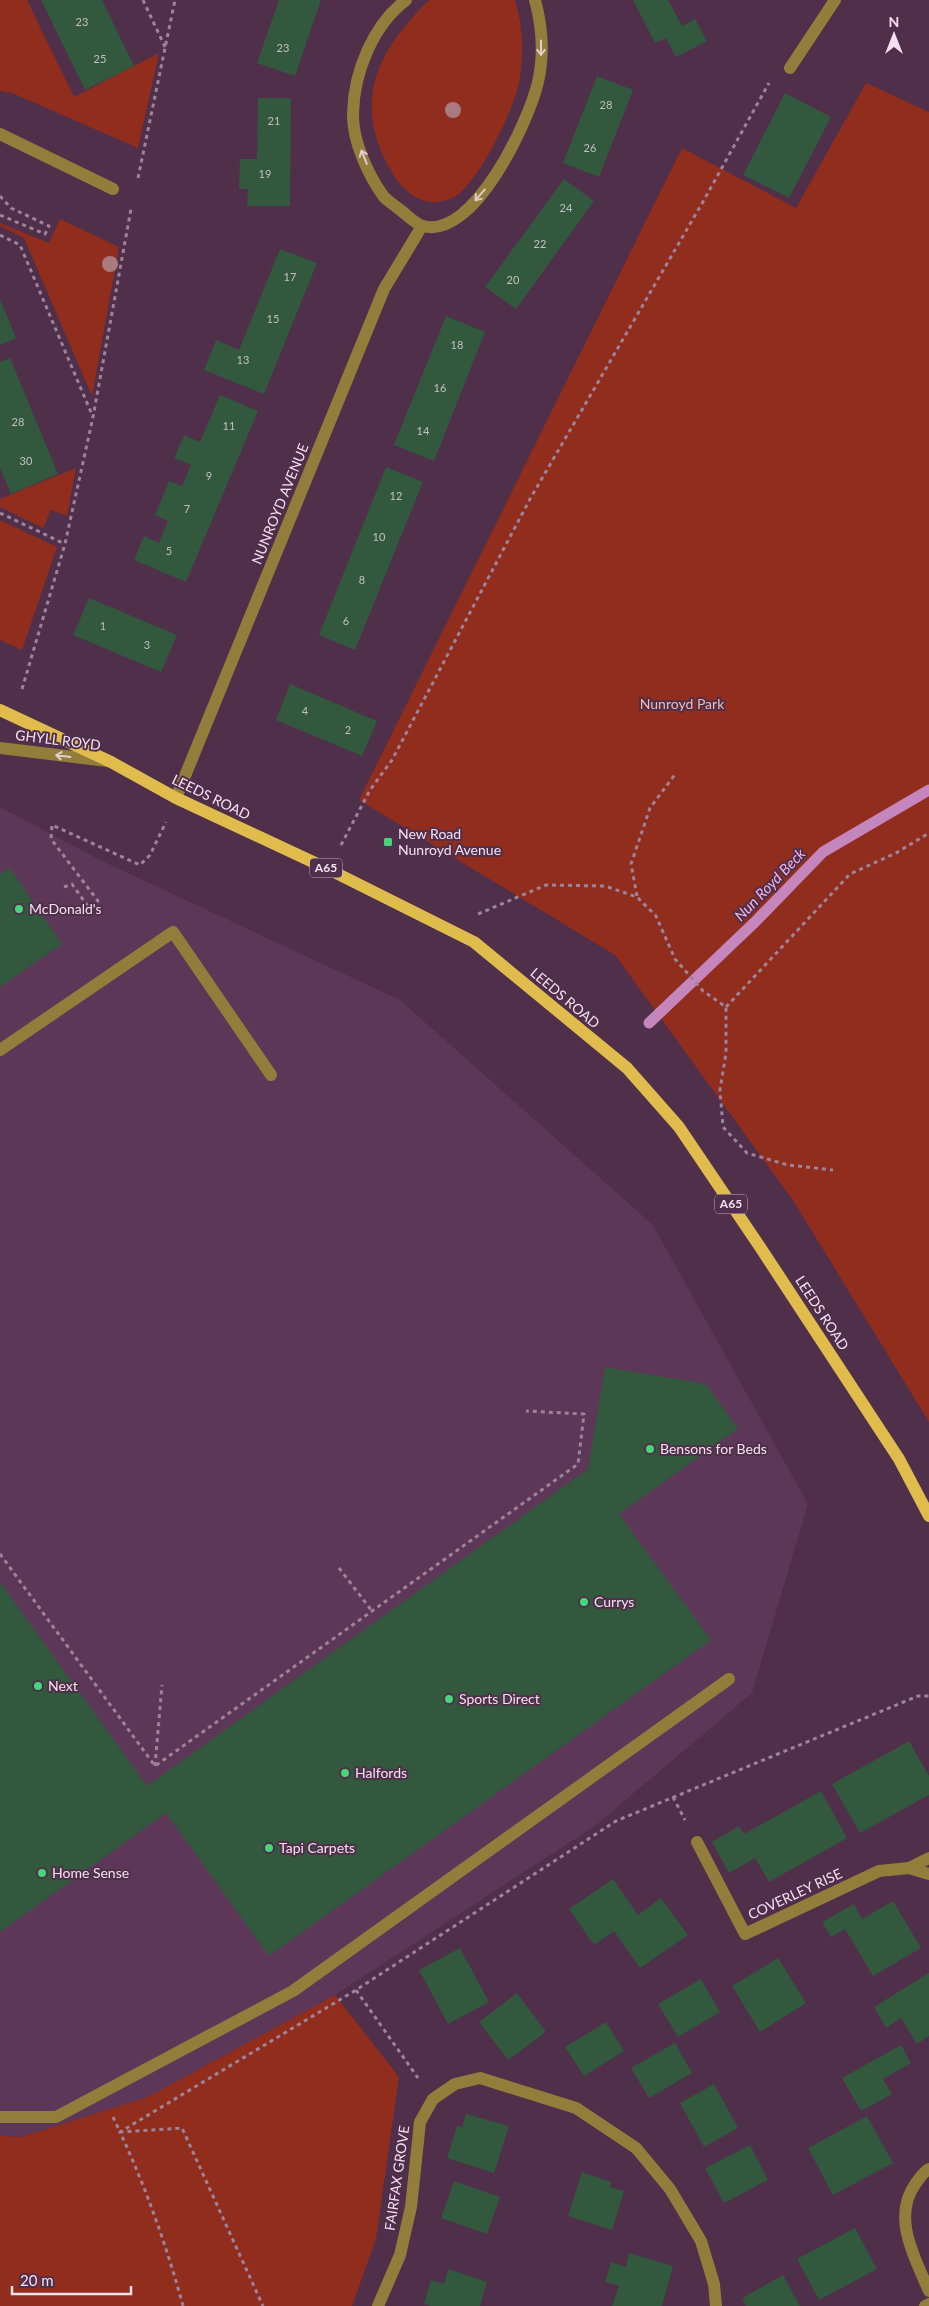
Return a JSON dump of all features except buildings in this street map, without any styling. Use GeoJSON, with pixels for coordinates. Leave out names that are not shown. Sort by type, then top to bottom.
{"type":"FeatureCollection","features":[{"type":"Feature","properties":{"kind":"main road","name":"LEEDS ROAD"},"geometry":{"type":"LineString","coordinates":[[0,710],[112,762],[176,798],[328,869],[474,942],[627,1068],[679,1127],[899,1459],[929,1516]]}},
{"type":"Feature","properties":{"kind":"street"},"geometry":{"type":"LineString","coordinates":[[406,0],[377,31],[355,87],[352,115],[358,142],[368,167],[385,198],[422,226],[434,227],[450,223],[470,206],[494,178],[516,142],[530,109],[538,81],[541,52],[540,20],[535,0]]}},
{"type":"Feature","properties":{"kind":"street"},"geometry":{"type":"LineString","coordinates":[[790,68],[835,0]]}},
{"type":"Feature","properties":{"kind":"street"},"geometry":{"type":"LineString","coordinates":[[0,134],[113,189]]}},
{"type":"Feature","properties":{"kind":"street","name":"NUNROYD AVENUE"},"geometry":{"type":"LineString","coordinates":[[176,798],[384,290],[422,226]]}},
{"type":"Feature","properties":{"kind":"street","name":"GHYLL ROYD"},"geometry":{"type":"LineString","coordinates":[[0,748],[112,762]]}},
{"type":"Feature","properties":{"kind":"street"},"geometry":{"type":"LineString","coordinates":[[0,1050],[173,932],[271,1075]]}},
{"type":"Feature","properties":{"kind":"street"},"geometry":{"type":"LineString","coordinates":[[0,2117],[56,2117],[293,1991],[729,1679]]}},
{"type":"Feature","properties":{"kind":"street","name":"COVERLEY RISE"},"geometry":{"type":"LineString","coordinates":[[697,1842],[745,1934],[879,1871],[909,1868],[929,1874]]}},
{"type":"Feature","properties":{"kind":"street"},"geometry":{"type":"LineString","coordinates":[[909,1868],[929,1858]]}},
{"type":"Feature","properties":{"kind":"street","name":"FAIRFAX GROVE"},"geometry":{"type":"LineString","coordinates":[[378,2306],[400,2255],[411,2207],[420,2122],[433,2099],[455,2084],[480,2078],[576,2108],[636,2148],[670,2189],[701,2241],[714,2284],[716,2306]]}},
{"type":"Feature","properties":{"kind":"street"},"geometry":{"type":"LineString","coordinates":[[929,2169],[911,2191],[905,2215],[907,2239],[929,2291]]}},
{"type":"Feature","properties":{"kind":"street"},"geometry":{"type":"LineString","coordinates":[[925,2306],[929,2304]]}},
{"type":"Feature","properties":{"kind":"path"},"geometry":{"type":"LineString","coordinates":[[143,0],[165,47]]}},
{"type":"Feature","properties":{"kind":"path"},"geometry":{"type":"LineString","coordinates":[[136,184],[175,0]]}},
{"type":"Feature","properties":{"kind":"path"},"geometry":{"type":"LineString","coordinates":[[328,869],[370,790],[392,760],[530,499],[704,200],[774,72],[790,68]]}},
{"type":"Feature","properties":{"kind":"path"},"geometry":{"type":"LineString","coordinates":[[0,196],[11,208],[49,226],[45,234],[0,215]]}},
{"type":"Feature","properties":{"kind":"path"},"geometry":{"type":"LineString","coordinates":[[14,716],[65,544],[93,418],[132,204]]}},
{"type":"Feature","properties":{"kind":"path"},"geometry":{"type":"LineString","coordinates":[[0,235],[20,245],[93,418]]}},
{"type":"Feature","properties":{"kind":"path"},"geometry":{"type":"LineString","coordinates":[[0,513],[65,544]]}},
{"type":"Feature","properties":{"kind":"path"},"geometry":{"type":"LineString","coordinates":[[637,897],[631,864],[650,808],[676,773]]}},
{"type":"Feature","properties":{"kind":"path"},"geometry":{"type":"LineString","coordinates":[[64,887],[72,884],[89,908],[98,900],[51,838],[52,825],[140,865],[150,855],[176,798]]}},
{"type":"Feature","properties":{"kind":"path"},"geometry":{"type":"LineString","coordinates":[[833,1170],[788,1165],[747,1153],[723,1127],[720,1090],[726,1053],[726,1008],[850,874],[896,853],[929,833]]}},
{"type":"Feature","properties":{"kind":"path"},"geometry":{"type":"LineString","coordinates":[[446,928],[546,885],[605,886],[637,897],[656,916],[675,959],[703,991],[726,1008]]}},
{"type":"Feature","properties":{"kind":"path"},"geometry":{"type":"LineString","coordinates":[[155,1766],[578,1464],[584,1414],[526,1411]]}},
{"type":"Feature","properties":{"kind":"path"},"geometry":{"type":"LineString","coordinates":[[0,1554],[155,1766]]}},
{"type":"Feature","properties":{"kind":"path"},"geometry":{"type":"LineString","coordinates":[[339,1568],[372,1611]]}},
{"type":"Feature","properties":{"kind":"path"},"geometry":{"type":"LineString","coordinates":[[155,1766],[162,1685]]}},
{"type":"Feature","properties":{"kind":"path"},"geometry":{"type":"LineString","coordinates":[[120,2132],[356,1990],[616,1820],[918,1696],[929,1696]]}},
{"type":"Feature","properties":{"kind":"path"},"geometry":{"type":"LineString","coordinates":[[356,1990],[433,2099]]}},
{"type":"Feature","properties":{"kind":"path"},"geometry":{"type":"LineString","coordinates":[[101,2093],[137,2168],[172,2265],[183,2306]]}},
{"type":"Feature","properties":{"kind":"path"},"geometry":{"type":"LineString","coordinates":[[120,2132],[182,2128],[263,2306]]}},
{"type":"Feature","properties":{"kind":"shaded area"},"geometry":{"type":"Polygon","coordinates":[[[0,807],[102,861],[400,1000],[653,1225],[808,1504],[752,1693],[595,1826],[335,1995],[148,2097],[21,2137],[0,2136],[0,807]]]}},
{"type":"Feature","properties":{"kind":"green space"},"geometry":{"type":"Polygon","coordinates":[[[0,0],[27,0],[74,97],[159,53],[138,148],[12,93],[0,91],[0,0]]]}},
{"type":"Feature","properties":{"kind":"green space"},"geometry":{"type":"Polygon","coordinates":[[[430,0],[515,0],[520,21],[522,43],[522,66],[518,87],[509,113],[495,143],[478,172],[460,193],[450,199],[435,202],[425,201],[414,196],[396,179],[382,154],[375,135],[372,116],[372,97],[382,61],[406,25],[430,0]]]}},
{"type":"Feature","properties":{"kind":"green space","name":"Nunroyd Park"},"geometry":{"type":"Polygon","coordinates":[[[866,83],[929,112],[929,1422],[794,1202],[615,955],[359,800],[682,148],[796,208],[866,83]]]}},
{"type":"Feature","properties":{"kind":"green space"},"geometry":{"type":"Polygon","coordinates":[[[60,219],[119,247],[92,396],[24,238],[0,226],[0,223],[49,243],[60,219]]]}},
{"type":"Feature","properties":{"kind":"green space"},"geometry":{"type":"Polygon","coordinates":[[[76,468],[67,516],[51,510],[43,528],[0,507],[0,499],[76,468]]]}},
{"type":"Feature","properties":{"kind":"green space"},"geometry":{"type":"Polygon","coordinates":[[[0,520],[57,547],[22,650],[0,640],[0,520]]]}},
{"type":"Feature","properties":{"kind":"green space"},"geometry":{"type":"Polygon","coordinates":[[[335,1995],[399,2077],[376,2239],[352,2306],[0,2306],[0,2136],[21,2137],[148,2097],[335,1995]]]}},
{"type":"Feature","properties":{"kind":"waterway","name":"Nun Royd Beck"},"geometry":{"type":"LineString","coordinates":[[649,1023],[755,922],[823,852],[929,790]]}},
{"type":"Feature","properties":{"kind":"place","name":"New Road Nunroyd Avenue"},"geometry":{"type":"Point","coordinates":[388,842]}},
{"type":"Feature","properties":{"kind":"place","name":"McDonald's"},"geometry":{"type":"Point","coordinates":[19,909]}},
{"type":"Feature","properties":{"kind":"place","name":"Bensons for Beds"},"geometry":{"type":"Point","coordinates":[650,1449]}},
{"type":"Feature","properties":{"kind":"place","name":"Currys"},"geometry":{"type":"Point","coordinates":[584,1602]}},
{"type":"Feature","properties":{"kind":"place","name":"Next"},"geometry":{"type":"Point","coordinates":[38,1686]}},
{"type":"Feature","properties":{"kind":"place","name":"Sports Direct"},"geometry":{"type":"Point","coordinates":[449,1699]}},
{"type":"Feature","properties":{"kind":"place","name":"Halfords"},"geometry":{"type":"Point","coordinates":[345,1773]}},
{"type":"Feature","properties":{"kind":"place","name":"Tapi Carpets"},"geometry":{"type":"Point","coordinates":[269,1848]}},
{"type":"Feature","properties":{"kind":"place","name":"Home Sense"},"geometry":{"type":"Point","coordinates":[42,1873]}}]}
